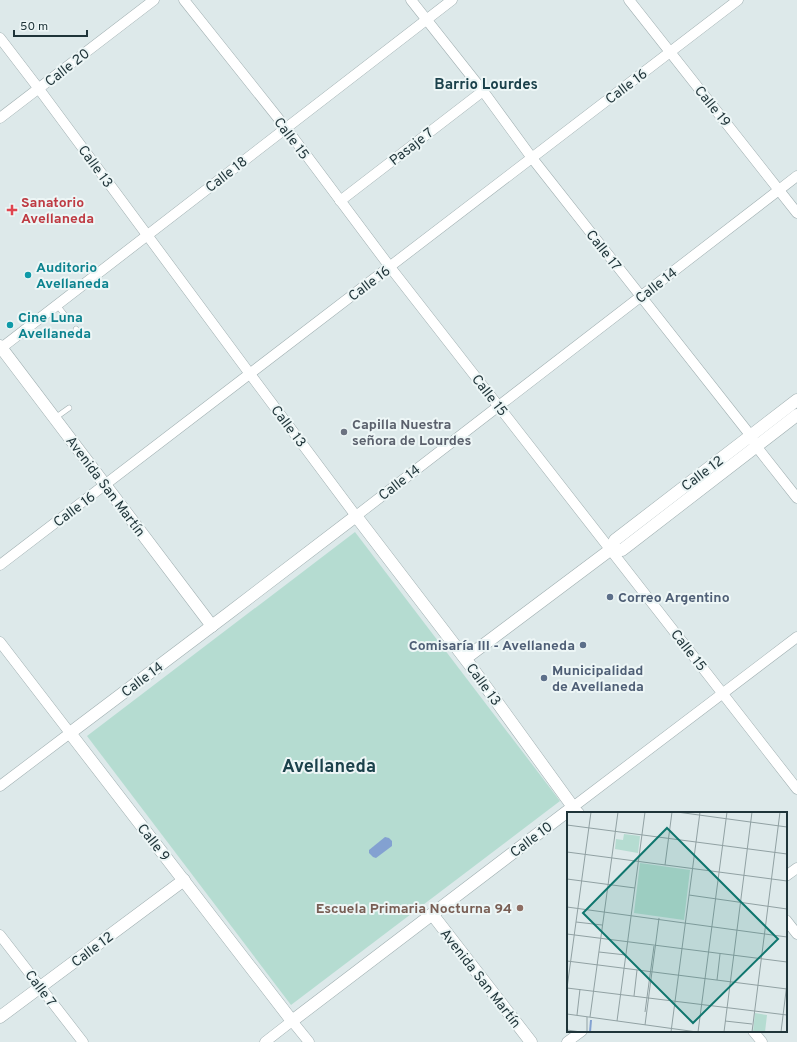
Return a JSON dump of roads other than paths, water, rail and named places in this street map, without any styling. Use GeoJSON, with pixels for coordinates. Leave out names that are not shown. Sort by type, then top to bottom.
{"type":"FeatureCollection","features":[{"type":"Feature","properties":{"kind":"street","name":"Calle 20"},"geometry":{"type":"LineString","coordinates":[[0,118],[154,0]]}},
{"type":"Feature","properties":{"kind":"street","name":"Calle 15"},"geometry":{"type":"LineString","coordinates":[[184,0],[286,128],[390,267],[797,789]]}},
{"type":"Feature","properties":{"kind":"street","name":"Calle 17"},"geometry":{"type":"LineString","coordinates":[[411,0],[797,498]]}},
{"type":"Feature","properties":{"kind":"street","name":"Calle 18"},"geometry":{"type":"LineString","coordinates":[[0,347],[57,305],[452,0]]}},
{"type":"Feature","properties":{"kind":"street","name":"Calle 19"},"geometry":{"type":"LineString","coordinates":[[629,0],[797,213]]}},
{"type":"Feature","properties":{"kind":"street","name":"Calle 16"},"geometry":{"type":"LineString","coordinates":[[0,565],[738,0]]}},
{"type":"Feature","properties":{"kind":"street","name":"Calle 13"},"geometry":{"type":"LineString","coordinates":[[0,38],[39,88],[356,516],[466,658],[576,810]]}},
{"type":"Feature","properties":{"kind":"street","name":"Pasaje 7"},"geometry":{"type":"LineString","coordinates":[[340,201],[483,91]]}},
{"type":"Feature","properties":{"kind":"street","name":"Calle 14"},"geometry":{"type":"LineString","coordinates":[[0,786],[356,516],[797,176]]}},
{"type":"Feature","properties":{"kind":"street","name":"Avenida San Martín"},"geometry":{"type":"LineString","coordinates":[[0,347],[212,626]]}},
{"type":"Feature","properties":{"kind":"street","name":"Calle 12"},"geometry":{"type":"LineString","coordinates":[[466,658],[610,550],[622,550],[754,441],[797,400]]}},
{"type":"Feature","properties":{"kind":"street","name":"Calle 12"},"geometry":{"type":"LineString","coordinates":[[754,441],[797,415]]}},
{"type":"Feature","properties":{"kind":"street","name":"Calle 10"},"geometry":{"type":"LineString","coordinates":[[576,810],[722,694],[796,641]]}},
{"type":"Feature","properties":{"kind":"street","name":"Calle 9"},"geometry":{"type":"LineString","coordinates":[[0,642],[309,1042]]}},
{"type":"Feature","properties":{"kind":"street","name":"Calle 10"},"geometry":{"type":"LineString","coordinates":[[265,1042],[432,914],[567,816]]}},
{"type":"Feature","properties":{"kind":"street"},"geometry":{"type":"LineString","coordinates":[[787,875],[797,868]]}},
{"type":"Feature","properties":{"kind":"street","name":"Calle 12"},"geometry":{"type":"LineString","coordinates":[[0,1018],[184,880]]}},
{"type":"Feature","properties":{"kind":"street","name":"Avenida San Martín"},"geometry":{"type":"LineString","coordinates":[[432,914],[531,1042]]}},
{"type":"Feature","properties":{"kind":"street"},"geometry":{"type":"LineString","coordinates":[[787,921],[797,934]]}},
{"type":"Feature","properties":{"kind":"street","name":"Calle 7"},"geometry":{"type":"LineString","coordinates":[[0,935],[83,1042]]}},
{"type":"Feature","properties":{"kind":"street"},"geometry":{"type":"LineString","coordinates":[[567,1042],[581,1032]]}},
{"type":"Feature","properties":{"kind":"street"},"geometry":{"type":"LineString","coordinates":[[754,1032],[762,1042]]}},
{"type":"Feature","properties":{"kind":"lane"},"geometry":{"type":"LineString","coordinates":[[57,305],[64,314]]}},
{"type":"Feature","properties":{"kind":"lane"},"geometry":{"type":"LineString","coordinates":[[55,418],[69,408]]}},
{"type":"Feature","properties":{"kind":"water"},"geometry":{"type":"Polygon","coordinates":[[[385,837],[392,841],[392,846],[376,858],[373,857],[369,853],[369,850],[385,837]]]}},
{"type":"Feature","properties":{"kind":"place","name":"Sanatorio Avellaneda"},"geometry":{"type":"Point","coordinates":[12,210]}},
{"type":"Feature","properties":{"kind":"place","name":"Auditorio Avellaneda"},"geometry":{"type":"Point","coordinates":[28,275]}},
{"type":"Feature","properties":{"kind":"place","name":"Cine Luna Avellaneda"},"geometry":{"type":"Point","coordinates":[10,325]}},
{"type":"Feature","properties":{"kind":"place","name":"Capilla Nuestra señora de Lourdes"},"geometry":{"type":"Point","coordinates":[344,432]}},
{"type":"Feature","properties":{"kind":"place","name":"Correo Argentino"},"geometry":{"type":"Point","coordinates":[610,597]}},
{"type":"Feature","properties":{"kind":"place","name":"Comisaría III - Avellaneda"},"geometry":{"type":"Point","coordinates":[583,645]}},
{"type":"Feature","properties":{"kind":"place","name":"Municipalidad de Avellaneda"},"geometry":{"type":"Point","coordinates":[544,678]}},
{"type":"Feature","properties":{"kind":"place","name":"Escuela Primaria Nocturna 94"},"geometry":{"type":"Point","coordinates":[520,908]}},
{"type":"Feature","properties":{"kind":"district","name":"Barrio Lourdes"},"geometry":{"type":"Point","coordinates":[486,84]}},
{"type":"Feature","properties":{"kind":"district","name":"Avellaneda"},"geometry":{"type":"Point","coordinates":[329,766]}}]}
